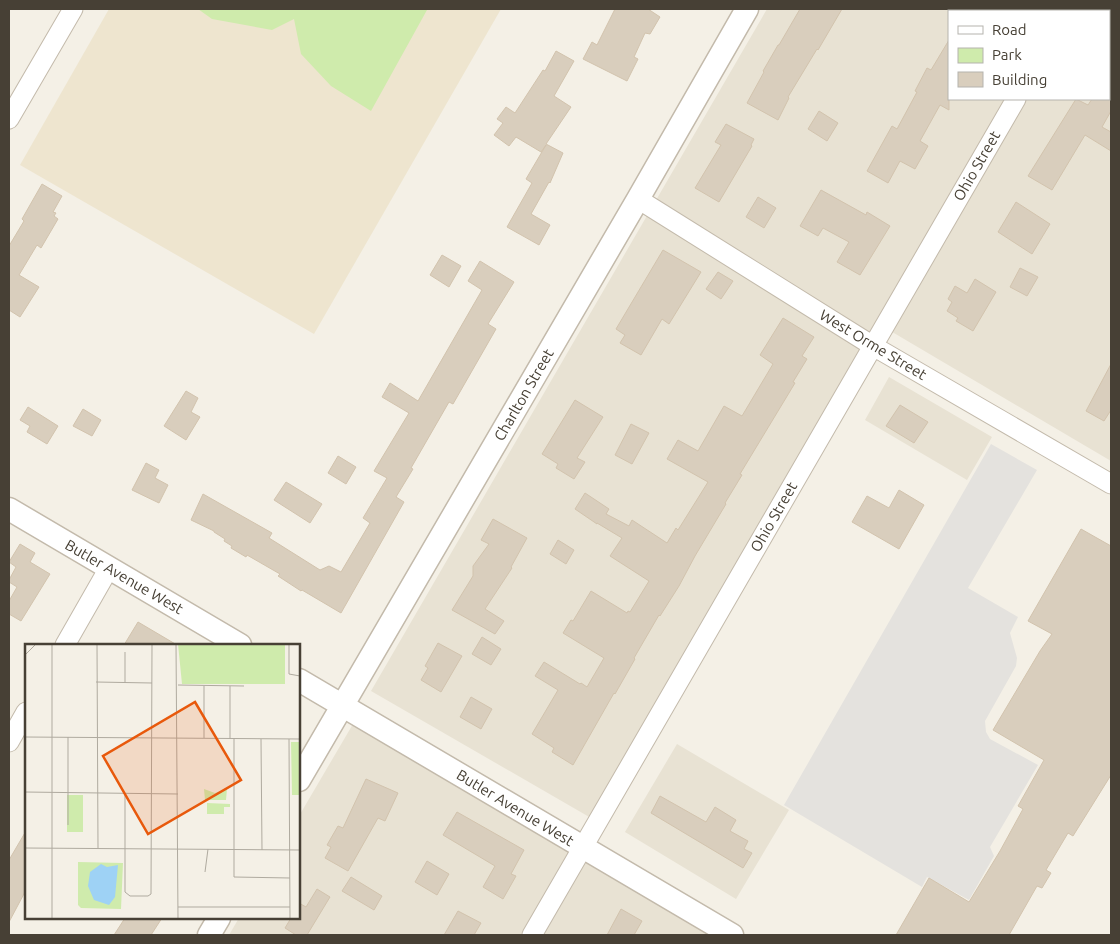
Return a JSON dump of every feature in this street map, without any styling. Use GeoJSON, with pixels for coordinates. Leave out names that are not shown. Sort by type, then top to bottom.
{"type":"FeatureCollection","features":[{"type":"Feature","properties":{"kind":"street"},"geometry":{"type":"LineString","coordinates":[[9,119],[73,9]]}},
{"type":"Feature","properties":{"kind":"street","name":"Charlton Street"},"geometry":{"type":"LineString","coordinates":[[300,778],[747,9]]}},
{"type":"Feature","properties":{"kind":"street","name":"Ohio Street"},"geometry":{"type":"LineString","coordinates":[[532,935],[1015,100]]}},
{"type":"Feature","properties":{"kind":"street","name":"West Orme Street"},"geometry":{"type":"LineString","coordinates":[[638,199],[873,346],[1111,484]]}},
{"type":"Feature","properties":{"kind":"street","name":"Butler Avenue West"},"geometry":{"type":"LineString","coordinates":[[9,509],[238,644]]}},
{"type":"Feature","properties":{"kind":"street"},"geometry":{"type":"LineString","coordinates":[[66,644],[109,568]]}},
{"type":"Feature","properties":{"kind":"street","name":"Butler Avenue West"},"geometry":{"type":"LineString","coordinates":[[300,681],[732,935]]}},
{"type":"Feature","properties":{"kind":"street"},"geometry":{"type":"LineString","coordinates":[[9,742],[25,714]]}},
{"type":"Feature","properties":{"kind":"street"},"geometry":{"type":"LineString","coordinates":[[209,935],[218,919]]}},
{"type":"Feature","properties":{"kind":"shaded area"},"geometry":{"type":"Polygon","coordinates":[[[109,9],[501,9],[314,334],[20,165],[109,9]]]}},
{"type":"Feature","properties":{"kind":"shaded area"},"geometry":{"type":"Polygon","coordinates":[[[767,9],[1111,9],[1111,461],[877,323],[591,818],[371,691],[767,9]]]}},
{"type":"Feature","properties":{"kind":"shaded area"},"geometry":{"type":"Polygon","coordinates":[[[889,377],[992,437],[967,480],[865,420],[889,377]]]}},
{"type":"Feature","properties":{"kind":"shaded area"},"geometry":{"type":"Polygon","coordinates":[[[991,444],[1037,470],[968,588],[1018,617],[1010,633],[1017,658],[1016,666],[985,721],[986,732],[990,739],[1038,765],[990,847],[994,856],[969,900],[927,877],[922,887],[784,805],[991,444]]]}},
{"type":"Feature","properties":{"kind":"shaded area"},"geometry":{"type":"Polygon","coordinates":[[[353,724],[710,935],[229,935],[238,919],[300,919],[300,814],[353,724]]]}},
{"type":"Feature","properties":{"kind":"shaded area"},"geometry":{"type":"Polygon","coordinates":[[[677,744],[789,810],[736,899],[625,832],[677,744]]]}},
{"type":"Feature","properties":{"kind":"green space"},"geometry":{"type":"Polygon","coordinates":[[[198,9],[427,10],[371,111],[331,86],[301,54],[294,19],[272,30],[212,19],[198,9]]]}},
{"type":"Feature","properties":{"kind":"building"},"geometry":{"type":"Polygon","coordinates":[[[615,9],[648,9],[660,17],[650,34],[645,33],[634,57],[638,59],[627,81],[583,59],[592,42],[597,45],[615,9]]]}},
{"type":"Feature","properties":{"kind":"building"},"geometry":{"type":"Polygon","coordinates":[[[800,9],[842,9],[788,97],[778,120],[747,103],[763,71],[800,9]]]}},
{"type":"Feature","properties":{"kind":"building"},"geometry":{"type":"Polygon","coordinates":[[[948,42],[949,110],[940,105],[920,141],[928,146],[915,169],[900,161],[888,183],[867,171],[892,126],[897,129],[917,92],[915,91],[927,68],[931,70],[948,42]]]}},
{"type":"Feature","properties":{"kind":"building"},"geometry":{"type":"Polygon","coordinates":[[[556,51],[574,61],[554,96],[571,107],[546,144],[563,153],[550,183],[531,214],[550,225],[539,245],[507,227],[532,183],[526,179],[546,145],[541,152],[516,137],[509,146],[494,135],[503,123],[497,119],[506,107],[515,113],[543,70],[545,71],[556,51]]]}},
{"type":"Feature","properties":{"kind":"building"},"geometry":{"type":"Polygon","coordinates":[[[1111,99],[1111,111],[1102,127],[1111,132],[1111,151],[1085,135],[1052,190],[1028,176],[1075,100],[1088,105],[1091,100],[1111,99]]]}},
{"type":"Feature","properties":{"kind":"building"},"geometry":{"type":"Polygon","coordinates":[[[819,111],[838,123],[827,141],[808,129],[819,111]]]}},
{"type":"Feature","properties":{"kind":"building"},"geometry":{"type":"Polygon","coordinates":[[[726,124],[754,139],[752,146],[719,202],[695,188],[721,145],[715,142],[726,124]]]}},
{"type":"Feature","properties":{"kind":"building"},"geometry":{"type":"Polygon","coordinates":[[[42,184],[62,196],[53,212],[56,213],[54,216],[58,219],[41,248],[37,245],[19,275],[39,287],[20,317],[9,310],[9,246],[42,184]]]}},
{"type":"Feature","properties":{"kind":"building"},"geometry":{"type":"Polygon","coordinates":[[[821,190],[866,215],[867,212],[890,226],[860,275],[837,262],[849,242],[823,228],[818,236],[800,226],[821,190]]]}},
{"type":"Feature","properties":{"kind":"building"},"geometry":{"type":"Polygon","coordinates":[[[758,197],[776,208],[764,228],[746,217],[758,197]]]}},
{"type":"Feature","properties":{"kind":"building"},"geometry":{"type":"Polygon","coordinates":[[[1016,202],[1050,224],[1032,254],[998,232],[1016,202]]]}},
{"type":"Feature","properties":{"kind":"building"},"geometry":{"type":"Polygon","coordinates":[[[663,250],[701,272],[669,324],[662,319],[641,355],[620,343],[625,335],[616,329],[663,250]]]}},
{"type":"Feature","properties":{"kind":"building"},"geometry":{"type":"Polygon","coordinates":[[[442,255],[461,266],[449,287],[430,275],[442,255]]]}},
{"type":"Feature","properties":{"kind":"building"},"geometry":{"type":"Polygon","coordinates":[[[480,261],[514,282],[488,324],[496,329],[453,404],[449,402],[411,468],[413,469],[396,497],[404,502],[341,613],[301,591],[278,576],[280,574],[231,548],[232,546],[224,541],[225,539],[214,531],[191,520],[203,494],[272,533],[269,538],[320,570],[329,566],[341,572],[370,523],[363,518],[387,478],[374,471],[409,413],[382,397],[390,383],[418,401],[482,290],[468,281],[480,261]]]}},
{"type":"Feature","properties":{"kind":"building"},"geometry":{"type":"Polygon","coordinates":[[[1020,268],[1038,277],[1027,296],[1010,287],[1020,268]]]}},
{"type":"Feature","properties":{"kind":"building"},"geometry":{"type":"Polygon","coordinates":[[[718,272],[733,281],[721,299],[706,289],[718,272]]]}},
{"type":"Feature","properties":{"kind":"building"},"geometry":{"type":"Polygon","coordinates":[[[975,279],[996,292],[973,331],[956,321],[958,318],[947,311],[952,302],[948,299],[955,286],[967,293],[975,279]]]}},
{"type":"Feature","properties":{"kind":"building"},"geometry":{"type":"Polygon","coordinates":[[[783,318],[814,337],[802,356],[807,359],[793,382],[795,383],[740,474],[742,475],[679,586],[659,615],[573,765],[552,752],[554,748],[532,734],[558,690],[535,676],[544,662],[587,687],[604,658],[563,633],[571,620],[573,621],[591,591],[627,613],[628,611],[630,612],[649,581],[610,556],[622,538],[575,509],[585,493],[609,509],[606,514],[629,526],[632,520],[667,543],[676,528],[678,530],[708,482],[667,459],[678,440],[698,451],[724,406],[742,416],[773,364],[760,355],[783,318]]]}},
{"type":"Feature","properties":{"kind":"building"},"geometry":{"type":"Polygon","coordinates":[[[1111,364],[1111,410],[1104,421],[1086,411],[1111,364]]]}},
{"type":"Feature","properties":{"kind":"building"},"geometry":{"type":"Polygon","coordinates":[[[186,391],[198,398],[191,412],[200,417],[186,440],[164,426],[186,391]]]}},
{"type":"Feature","properties":{"kind":"building"},"geometry":{"type":"Polygon","coordinates":[[[575,400],[603,417],[577,458],[585,462],[574,479],[556,468],[558,464],[542,454],[575,400]]]}},
{"type":"Feature","properties":{"kind":"building"},"geometry":{"type":"Polygon","coordinates":[[[900,405],[928,422],[914,443],[886,426],[900,405]]]}},
{"type":"Feature","properties":{"kind":"building"},"geometry":{"type":"Polygon","coordinates":[[[28,407],[58,426],[47,444],[27,432],[30,426],[20,420],[28,407]]]}},
{"type":"Feature","properties":{"kind":"building"},"geometry":{"type":"Polygon","coordinates":[[[83,409],[101,420],[92,436],[73,426],[83,409]]]}},
{"type":"Feature","properties":{"kind":"building"},"geometry":{"type":"Polygon","coordinates":[[[631,424],[649,433],[632,464],[615,455],[631,424]]]}},
{"type":"Feature","properties":{"kind":"building"},"geometry":{"type":"Polygon","coordinates":[[[338,456],[356,467],[346,484],[328,473],[338,456]]]}},
{"type":"Feature","properties":{"kind":"building"},"geometry":{"type":"Polygon","coordinates":[[[146,463],[159,470],[155,478],[168,485],[159,503],[132,490],[146,463]]]}},
{"type":"Feature","properties":{"kind":"building"},"geometry":{"type":"Polygon","coordinates":[[[286,482],[322,504],[310,523],[274,500],[286,482]]]}},
{"type":"Feature","properties":{"kind":"building"},"geometry":{"type":"Polygon","coordinates":[[[899,490],[924,505],[899,549],[852,522],[867,496],[889,508],[899,490]]]}},
{"type":"Feature","properties":{"kind":"building"},"geometry":{"type":"Polygon","coordinates":[[[493,519],[527,538],[512,568],[485,609],[504,621],[495,634],[452,610],[473,576],[473,566],[489,544],[481,540],[493,519]]]}},
{"type":"Feature","properties":{"kind":"building"},"geometry":{"type":"Polygon","coordinates":[[[1081,529],[1111,546],[1111,775],[1073,836],[1068,833],[1046,870],[1051,873],[1042,888],[1037,886],[1009,935],[896,935],[929,878],[969,902],[1023,809],[1018,806],[1044,760],[993,730],[1052,634],[1028,621],[1081,529]]]}},
{"type":"Feature","properties":{"kind":"building"},"geometry":{"type":"Polygon","coordinates":[[[558,540],[574,550],[566,564],[550,554],[558,540]]]}},
{"type":"Feature","properties":{"kind":"building"},"geometry":{"type":"Polygon","coordinates":[[[20,544],[35,553],[30,562],[50,574],[21,621],[9,614],[9,601],[17,587],[9,582],[16,567],[9,562],[20,544]]]}},
{"type":"Feature","properties":{"kind":"building"},"geometry":{"type":"Polygon","coordinates":[[[138,622],[175,644],[125,644],[138,622]]]}},
{"type":"Feature","properties":{"kind":"building"},"geometry":{"type":"Polygon","coordinates":[[[482,637],[501,649],[491,665],[472,654],[482,637]]]}},
{"type":"Feature","properties":{"kind":"building"},"geometry":{"type":"Polygon","coordinates":[[[438,643],[462,656],[441,692],[421,680],[428,668],[425,666],[438,643]]]}},
{"type":"Feature","properties":{"kind":"building"},"geometry":{"type":"Polygon","coordinates":[[[471,697],[492,709],[481,729],[460,717],[471,697]]]}},
{"type":"Feature","properties":{"kind":"building"},"geometry":{"type":"Polygon","coordinates":[[[366,779],[398,793],[385,821],[378,818],[348,871],[325,858],[331,847],[327,845],[338,826],[343,828],[366,779]]]}},
{"type":"Feature","properties":{"kind":"building"},"geometry":{"type":"Polygon","coordinates":[[[660,796],[706,822],[715,807],[736,820],[730,831],[748,841],[744,849],[752,853],[743,868],[651,813],[660,796]]]}},
{"type":"Feature","properties":{"kind":"building"},"geometry":{"type":"Polygon","coordinates":[[[457,812],[524,850],[511,874],[516,876],[503,899],[483,887],[495,866],[443,835],[457,812]]]}},
{"type":"Feature","properties":{"kind":"building"},"geometry":{"type":"Polygon","coordinates":[[[25,833],[25,892],[9,922],[9,860],[25,833]]]}},
{"type":"Feature","properties":{"kind":"building"},"geometry":{"type":"Polygon","coordinates":[[[427,861],[449,874],[437,895],[415,882],[427,861]]]}},
{"type":"Feature","properties":{"kind":"building"},"geometry":{"type":"Polygon","coordinates":[[[351,877],[382,896],[374,910],[342,891],[351,877]]]}},
{"type":"Feature","properties":{"kind":"building"},"geometry":{"type":"Polygon","coordinates":[[[317,889],[330,897],[307,935],[296,935],[285,928],[290,919],[300,919],[300,904],[306,907],[317,889]]]}},
{"type":"Feature","properties":{"kind":"building"},"geometry":{"type":"Polygon","coordinates":[[[621,909],[642,921],[634,935],[607,935],[621,909]]]}},
{"type":"Feature","properties":{"kind":"building"},"geometry":{"type":"Polygon","coordinates":[[[458,911],[481,923],[474,935],[444,935],[458,911]]]}},
{"type":"Feature","properties":{"kind":"building"},"geometry":{"type":"Polygon","coordinates":[[[124,919],[161,919],[151,935],[114,935],[124,919]]]}}]}
